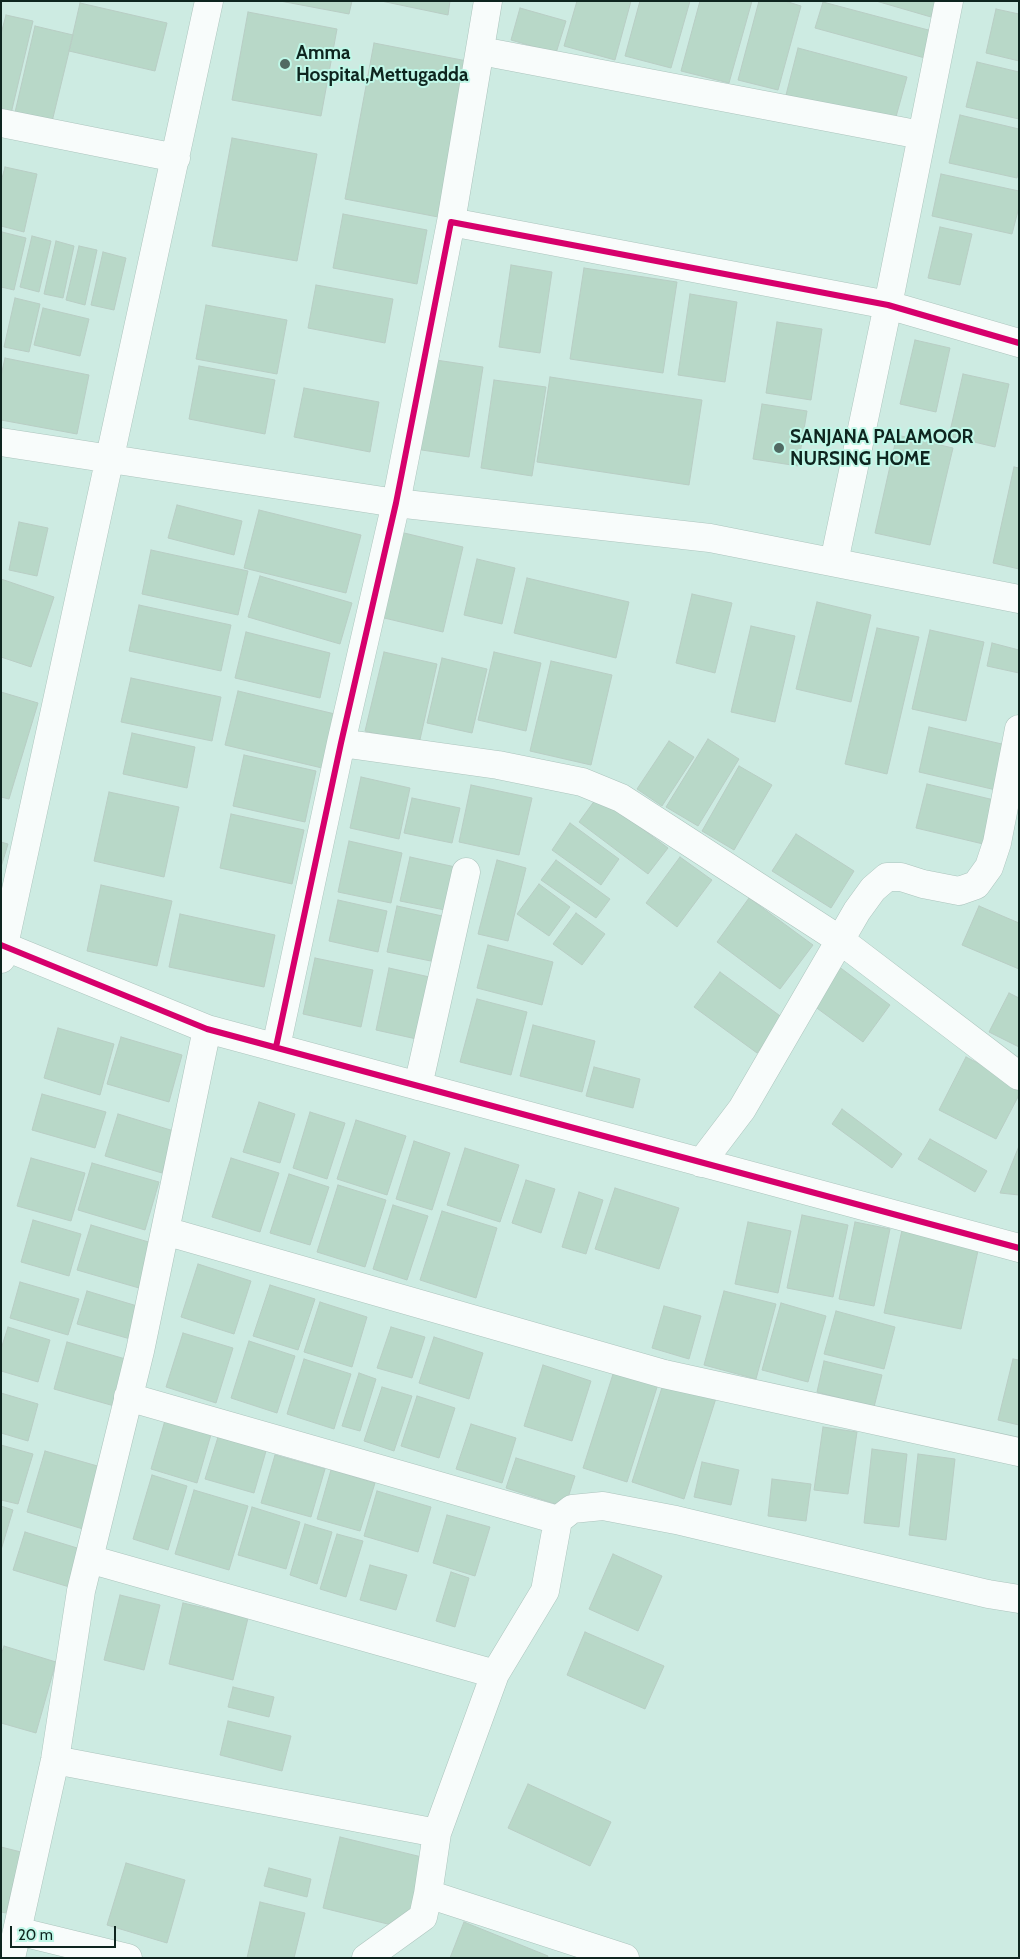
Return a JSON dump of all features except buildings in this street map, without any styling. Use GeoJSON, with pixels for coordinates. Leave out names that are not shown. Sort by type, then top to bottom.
{"type":"FeatureCollection","features":[{"type":"Feature","properties":{"kind":"street"},"geometry":{"type":"LineString","coordinates":[[208,1],[176,158],[2,950],[207,1029],[1019,1248]]}},
{"type":"Feature","properties":{"kind":"street"},"geometry":{"type":"LineString","coordinates":[[276,1047],[341,743],[396,503],[451,222],[488,1]]}},
{"type":"Feature","properties":{"kind":"street"},"geometry":{"type":"LineString","coordinates":[[834,562],[949,1]]}},
{"type":"Feature","properties":{"kind":"street"},"geometry":{"type":"LineString","coordinates":[[481,51],[921,135]]}},
{"type":"Feature","properties":{"kind":"street"},"geometry":{"type":"LineString","coordinates":[[1,123],[176,158]]}},
{"type":"Feature","properties":{"kind":"street"},"geometry":{"type":"LineString","coordinates":[[451,222],[888,305],[1019,344]]}},
{"type":"Feature","properties":{"kind":"street"},"geometry":{"type":"LineString","coordinates":[[1,442],[396,503],[710,538],[1019,599]]}},
{"type":"Feature","properties":{"kind":"street"},"geometry":{"type":"LineString","coordinates":[[701,1163],[742,1109],[840,940],[873,889],[887,877],[901,878],[959,891],[976,885],[989,867],[997,843],[1019,729]]}},
{"type":"Feature","properties":{"kind":"street"},"geometry":{"type":"LineString","coordinates":[[341,743],[498,765],[582,782],[621,798],[840,940],[1019,1076]]}},
{"type":"Feature","properties":{"kind":"street"},"geometry":{"type":"LineString","coordinates":[[418,1086],[466,872]]}},
{"type":"Feature","properties":{"kind":"street"},"geometry":{"type":"LineString","coordinates":[[11,1958],[55,1760],[81,1591],[140,1351],[207,1029]]}},
{"type":"Feature","properties":{"kind":"street"},"geometry":{"type":"LineString","coordinates":[[165,1231],[664,1374],[1019,1452]]}},
{"type":"Feature","properties":{"kind":"street"},"geometry":{"type":"LineString","coordinates":[[128,1397],[558,1520]]}},
{"type":"Feature","properties":{"kind":"street"},"geometry":{"type":"LineString","coordinates":[[366,1958],[423,1916],[437,1834],[495,1674],[545,1591],[558,1520],[572,1509],[602,1506],[676,1520],[988,1594],[1019,1599]]}},
{"type":"Feature","properties":{"kind":"street"},"geometry":{"type":"LineString","coordinates":[[89,1559],[495,1674]]}},
{"type":"Feature","properties":{"kind":"street"},"geometry":{"type":"LineString","coordinates":[[55,1760],[437,1834]]}},
{"type":"Feature","properties":{"kind":"street"},"geometry":{"type":"LineString","coordinates":[[428,1894],[625,1958]]}},
{"type":"Feature","properties":{"kind":"street"},"geometry":{"type":"LineString","coordinates":[[17,1932],[128,1958]]}},
{"type":"Feature","properties":{"kind":"cycle path"},"geometry":{"type":"LineString","coordinates":[[276,1047],[341,743],[396,503],[451,222],[888,305],[1019,343]]}},
{"type":"Feature","properties":{"kind":"cycle path"},"geometry":{"type":"LineString","coordinates":[[1,945],[207,1029],[1019,1248]]}},
{"type":"Feature","properties":{"kind":"place","name":"Amma Hospital,Mettugadda"},"geometry":{"type":"Point","coordinates":[285,64]}},
{"type":"Feature","properties":{"kind":"place","name":"SANJANA PALAMOOR NURSING HOME"},"geometry":{"type":"Point","coordinates":[779,448]}}]}
